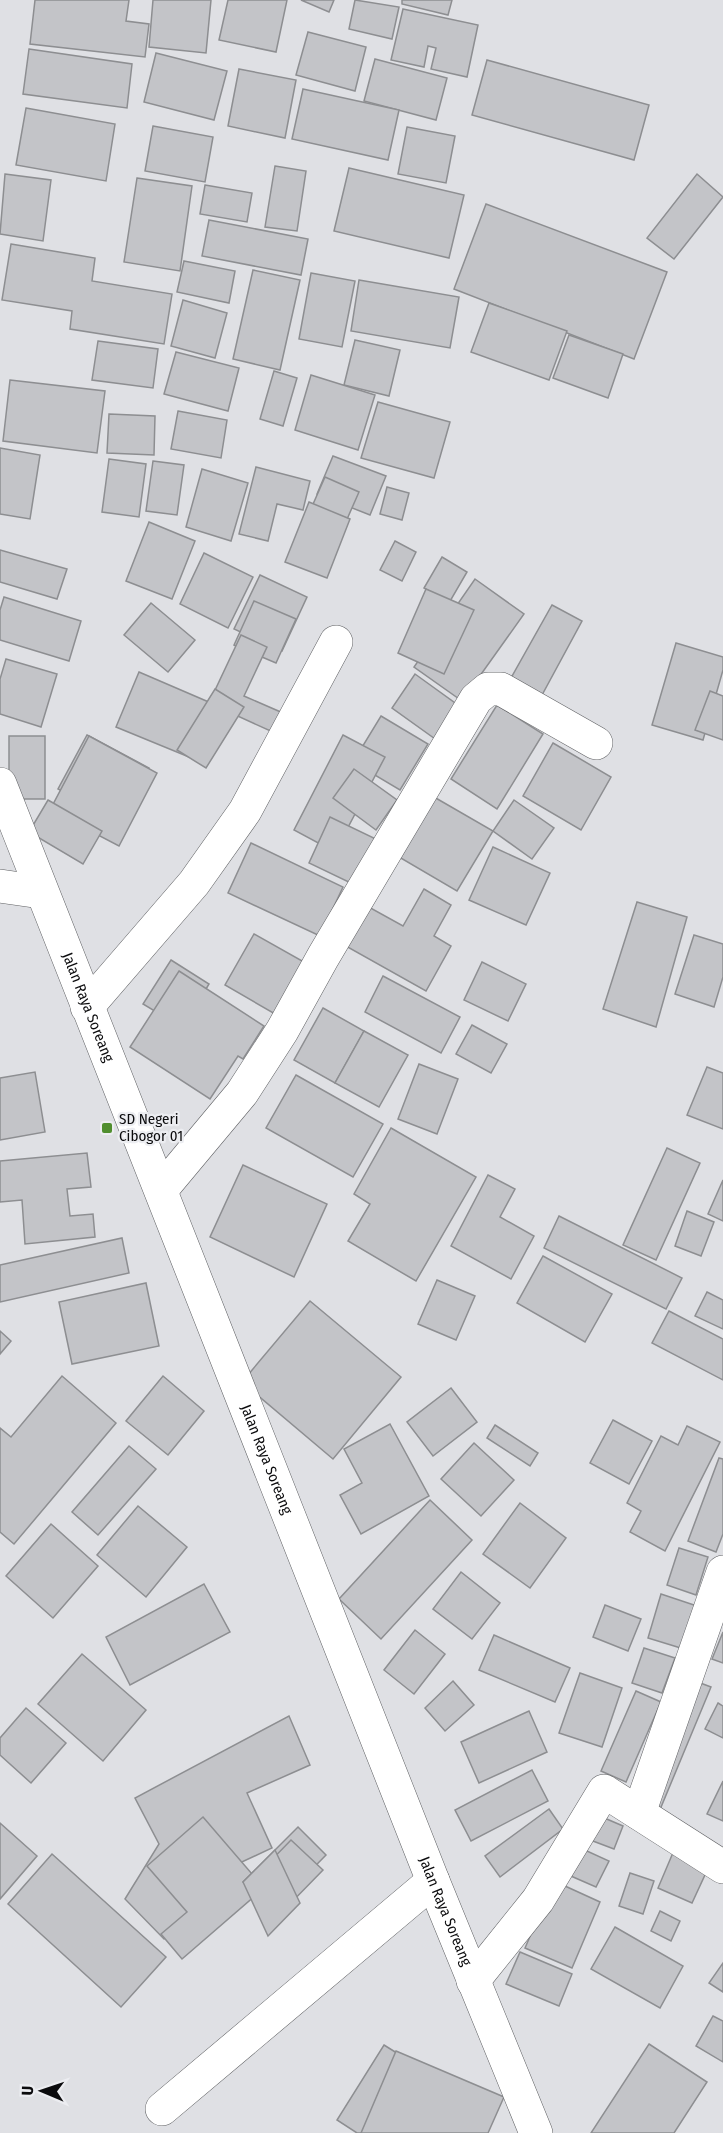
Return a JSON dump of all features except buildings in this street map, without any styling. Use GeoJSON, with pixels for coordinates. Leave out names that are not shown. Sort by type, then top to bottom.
{"type":"FeatureCollection","features":[{"type":"Feature","properties":{"kind":"street"},"geometry":{"type":"LineString","coordinates":[[87,1007],[194,883],[245,812],[336,642]]}},
{"type":"Feature","properties":{"kind":"street"},"geometry":{"type":"LineString","coordinates":[[161,1190],[242,1092],[282,1031],[476,699],[488,689],[501,689],[596,743]]}},
{"type":"Feature","properties":{"kind":"street","name":"Jalan Raya Soreang"},"geometry":{"type":"LineString","coordinates":[[0,784],[473,1981],[528,2127]]}},
{"type":"Feature","properties":{"kind":"street"},"geometry":{"type":"LineString","coordinates":[[0,886],[41,892]]}},
{"type":"Feature","properties":{"kind":"street"},"geometry":{"type":"LineString","coordinates":[[639,1812],[723,1572]]}},
{"type":"Feature","properties":{"kind":"street"},"geometry":{"type":"LineString","coordinates":[[473,1981],[538,1900],[604,1791],[723,1867]]}},
{"type":"Feature","properties":{"kind":"street"},"geometry":{"type":"LineString","coordinates":[[162,2109],[433,1881]]}},
{"type":"Feature","properties":{"kind":"place","name":"SD Negeri Cibogor 01"},"geometry":{"type":"Point","coordinates":[107,1128]}}]}
